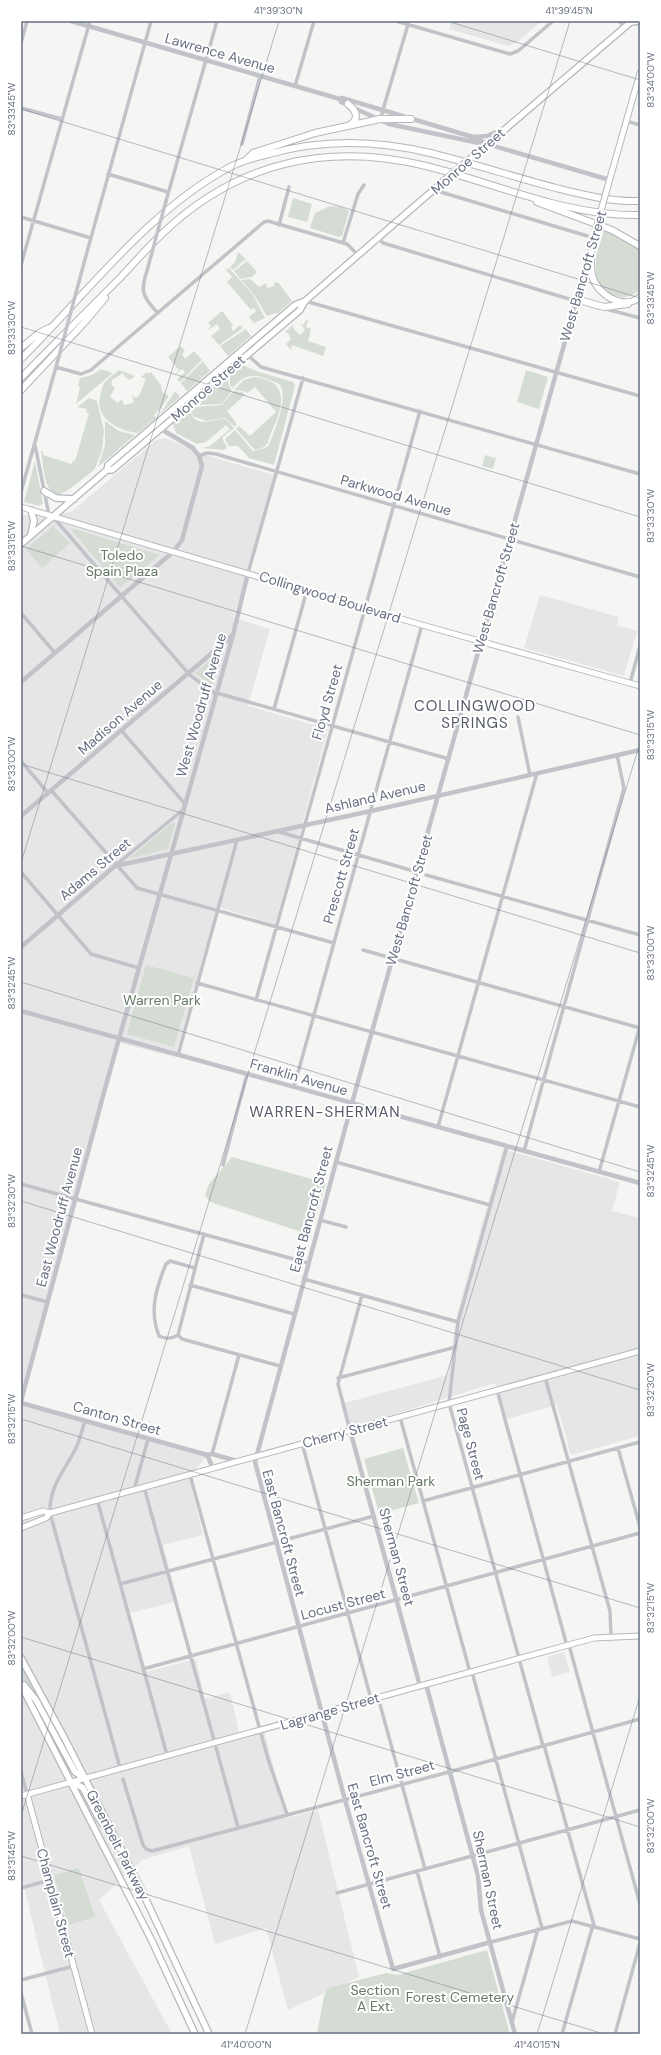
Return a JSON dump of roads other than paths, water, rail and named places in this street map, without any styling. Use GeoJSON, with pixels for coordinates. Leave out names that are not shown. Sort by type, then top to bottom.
{"type":"FeatureCollection","features":[{"type":"Feature","properties":{"kind":"highway"},"geometry":{"type":"LineString","coordinates":[[346,127],[354,123],[356,116],[355,110],[348,104]]}},
{"type":"Feature","properties":{"kind":"highway"},"geometry":{"type":"LineString","coordinates":[[21,359],[160,217],[196,189],[244,161],[253,153],[315,133],[379,119],[411,119]]}},
{"type":"Feature","properties":{"kind":"highway"},"geometry":{"type":"LineString","coordinates":[[244,161],[291,148],[323,143],[378,144],[430,153],[531,182],[597,198],[627,202],[640,201]]}},
{"type":"Feature","properties":{"kind":"highway"},"geometry":{"type":"LineString","coordinates":[[21,378],[163,232],[212,195],[265,169],[302,160],[354,155],[390,159],[427,166],[488,185],[586,219],[630,239],[640,246]]}},
{"type":"Feature","properties":{"kind":"highway"},"geometry":{"type":"LineString","coordinates":[[488,185],[574,207],[606,213],[640,215]]}},
{"type":"Feature","properties":{"kind":"highway"},"geometry":{"type":"LineString","coordinates":[[593,241],[592,274],[598,287],[610,298],[621,302],[632,302]]}},
{"type":"Feature","properties":{"kind":"highway"},"geometry":{"type":"LineString","coordinates":[[21,390],[84,323],[129,268]]}},
{"type":"Feature","properties":{"kind":"highway"},"geometry":{"type":"LineString","coordinates":[[576,301],[604,307],[619,306],[632,302],[640,297]]}},
{"type":"Feature","properties":{"kind":"highway"},"geometry":{"type":"LineString","coordinates":[[21,348],[39,332],[52,326]]}},
{"type":"Feature","properties":{"kind":"main road","name":"Monroe Street"},"geometry":{"type":"LineString","coordinates":[[21,544],[51,516],[74,499],[107,470],[108,465],[154,425],[300,310],[305,301],[631,21]]}},
{"type":"Feature","properties":{"kind":"main road"},"geometry":{"type":"LineString","coordinates":[[631,21],[640,21]]}},
{"type":"Feature","properties":{"kind":"main road","name":"West Bancroft Street"},"geometry":{"type":"LineString","coordinates":[[593,241],[640,73]]}},
{"type":"Feature","properties":{"kind":"main road","name":"Monroe Street"},"geometry":{"type":"LineString","coordinates":[[107,470],[112,470],[244,353]]}},
{"type":"Feature","properties":{"kind":"main road"},"geometry":{"type":"LineString","coordinates":[[44,491],[56,498],[74,499]]}},
{"type":"Feature","properties":{"kind":"main road","name":"Collingwood Boulevard"},"geometry":{"type":"LineString","coordinates":[[21,507],[422,625],[640,686]]}},
{"type":"Feature","properties":{"kind":"main road"},"geometry":{"type":"LineString","coordinates":[[30,536],[34,521],[31,510]]}},
{"type":"Feature","properties":{"kind":"main road","name":"Cherry Street"},"geometry":{"type":"LineString","coordinates":[[21,1518],[43,1511],[50,1513],[640,1351]]}},
{"type":"Feature","properties":{"kind":"main road","name":"Cherry Street"},"geometry":{"type":"LineString","coordinates":[[21,1528],[46,1518],[50,1513]]}},
{"type":"Feature","properties":{"kind":"main road","name":"Lagrange Street"},"geometry":{"type":"LineString","coordinates":[[21,1796],[594,1638],[640,1637]]}},
{"type":"Feature","properties":{"kind":"main road","name":"Greenbelt Parkway"},"geometry":{"type":"LineString","coordinates":[[21,1658],[133,1874],[209,2034]]}},
{"type":"Feature","properties":{"kind":"main road"},"geometry":{"type":"LineString","coordinates":[[21,1683],[36,1700],[75,1772],[84,1778]]}},
{"type":"Feature","properties":{"kind":"main road","name":"Greenbelt Parkway"},"geometry":{"type":"LineString","coordinates":[[21,1683],[152,1941],[195,2034]]}},
{"type":"Feature","properties":{"kind":"main road"},"geometry":{"type":"LineString","coordinates":[[71,1781],[83,1788],[124,1862],[133,1874]]}},
{"type":"Feature","properties":{"kind":"main road","name":"Champlain Street"},"geometry":{"type":"LineString","coordinates":[[27,1794],[92,2034]]}},
{"type":"Feature","properties":{"kind":"street"},"geometry":{"type":"LineString","coordinates":[[21,43],[27,21]]}},
{"type":"Feature","properties":{"kind":"street","name":"Lawrence Avenue"},"geometry":{"type":"LineString","coordinates":[[71,21],[89,23],[145,42],[340,99],[342,98],[473,137],[487,144],[610,180]]}},
{"type":"Feature","properties":{"kind":"street"},"geometry":{"type":"LineString","coordinates":[[21,492],[151,21]]}},
{"type":"Feature","properties":{"kind":"street"},"geometry":{"type":"LineString","coordinates":[[158,313],[145,300],[143,294],[148,267],[217,21]]}},
{"type":"Feature","properties":{"kind":"street"},"geometry":{"type":"LineString","coordinates":[[295,86],[314,21]]}},
{"type":"Feature","properties":{"kind":"street"},"geometry":{"type":"LineString","coordinates":[[396,21],[409,23],[510,54],[518,51],[553,21]]}},
{"type":"Feature","properties":{"kind":"street"},"geometry":{"type":"LineString","coordinates":[[619,21],[625,27]]}},
{"type":"Feature","properties":{"kind":"street"},"geometry":{"type":"LineString","coordinates":[[21,265],[89,23]]}},
{"type":"Feature","properties":{"kind":"street"},"geometry":{"type":"LineString","coordinates":[[379,119],[409,23]]}},
{"type":"Feature","properties":{"kind":"street"},"geometry":{"type":"LineString","coordinates":[[242,144],[260,76]]}},
{"type":"Feature","properties":{"kind":"street","name":"Lawrence Avenue"},"geometry":{"type":"LineString","coordinates":[[340,99],[341,102],[393,126],[440,134],[473,143],[487,144]]}},
{"type":"Feature","properties":{"kind":"street"},"geometry":{"type":"LineString","coordinates":[[21,108],[62,119]]}},
{"type":"Feature","properties":{"kind":"street"},"geometry":{"type":"LineString","coordinates":[[626,121],[640,125]]}},
{"type":"Feature","properties":{"kind":"street"},"geometry":{"type":"LineString","coordinates":[[473,137],[487,136],[507,128]]}},
{"type":"Feature","properties":{"kind":"street"},"geometry":{"type":"LineString","coordinates":[[108,174],[168,192]]}},
{"type":"Feature","properties":{"kind":"street"},"geometry":{"type":"LineString","coordinates":[[343,243],[358,194],[364,185]]}},
{"type":"Feature","properties":{"kind":"street"},"geometry":{"type":"LineString","coordinates":[[279,225],[289,187]]}},
{"type":"Feature","properties":{"kind":"street"},"geometry":{"type":"LineString","coordinates":[[434,190],[593,241]]}},
{"type":"Feature","properties":{"kind":"street"},"geometry":{"type":"LineString","coordinates":[[21,218],[91,238]]}},
{"type":"Feature","properties":{"kind":"street"},"geometry":{"type":"LineString","coordinates":[[56,367],[78,373],[87,372],[266,222],[349,245],[358,255]]}},
{"type":"Feature","properties":{"kind":"street"},"geometry":{"type":"LineString","coordinates":[[378,238],[383,243],[576,301],[640,318]]}},
{"type":"Feature","properties":{"kind":"street","name":"West Bancroft Street"},"geometry":{"type":"LineString","coordinates":[[352,1103],[593,241]]}},
{"type":"Feature","properties":{"kind":"street"},"geometry":{"type":"LineString","coordinates":[[305,301],[640,396]]}},
{"type":"Feature","properties":{"kind":"street"},"geometry":{"type":"LineString","coordinates":[[244,353],[261,367],[640,474]]}},
{"type":"Feature","properties":{"kind":"street","name":"West Woodruff Avenue"},"geometry":{"type":"LineString","coordinates":[[120,1039],[303,378]]}},
{"type":"Feature","properties":{"kind":"street","name":"Floyd Street"},"geometry":{"type":"LineString","coordinates":[[256,1000],[420,411]]}},
{"type":"Feature","properties":{"kind":"street"},"geometry":{"type":"LineString","coordinates":[[21,682],[121,594],[173,552],[182,540],[202,466],[199,456],[193,448],[154,425]]}},
{"type":"Feature","properties":{"kind":"street"},"geometry":{"type":"LineString","coordinates":[[35,443],[44,491],[51,516],[121,594],[188,673],[216,693],[448,759]]}},
{"type":"Feature","properties":{"kind":"street","name":"Parkwood Avenue"},"geometry":{"type":"LineString","coordinates":[[199,456],[216,454],[640,577]]}},
{"type":"Feature","properties":{"kind":"street"},"geometry":{"type":"LineString","coordinates":[[274,709],[307,590]]}},
{"type":"Feature","properties":{"kind":"street"},"geometry":{"type":"LineString","coordinates":[[21,613],[55,653]]}},
{"type":"Feature","properties":{"kind":"street","name":"Prescott Street"},"geometry":{"type":"LineString","coordinates":[[294,1087],[422,625]]}},
{"type":"Feature","properties":{"kind":"street","name":"Madison Avenue"},"geometry":{"type":"LineString","coordinates":[[21,816],[232,635]]}},
{"type":"Feature","properties":{"kind":"street"},"geometry":{"type":"LineString","coordinates":[[630,683],[640,646]]}},
{"type":"Feature","properties":{"kind":"street"},"geometry":{"type":"LineString","coordinates":[[518,717],[530,775]]}},
{"type":"Feature","properties":{"kind":"street"},"geometry":{"type":"LineString","coordinates":[[121,730],[184,807]]}},
{"type":"Feature","properties":{"kind":"street","name":"Ashland Avenue"},"geometry":{"type":"LineString","coordinates":[[115,866],[371,811],[438,794],[640,750]]}},
{"type":"Feature","properties":{"kind":"street"},"geometry":{"type":"LineString","coordinates":[[524,1151],[624,788],[617,755]]}},
{"type":"Feature","properties":{"kind":"street"},"geometry":{"type":"LineString","coordinates":[[21,761],[50,791],[134,887],[334,943]]}},
{"type":"Feature","properties":{"kind":"street"},"geometry":{"type":"LineString","coordinates":[[438,1127],[537,773]]}},
{"type":"Feature","properties":{"kind":"street","name":"Adams Street"},"geometry":{"type":"LineString","coordinates":[[21,948],[184,807]]}},
{"type":"Feature","properties":{"kind":"street"},"geometry":{"type":"LineString","coordinates":[[275,831],[417,872]]}},
{"type":"Feature","properties":{"kind":"street"},"geometry":{"type":"LineString","coordinates":[[178,1055],[237,840]]}},
{"type":"Feature","properties":{"kind":"street"},"geometry":{"type":"LineString","coordinates":[[21,872],[91,954],[139,968]]}},
{"type":"Feature","properties":{"kind":"street"},"geometry":{"type":"LineString","coordinates":[[426,875],[640,935]]}},
{"type":"Feature","properties":{"kind":"street"},"geometry":{"type":"LineString","coordinates":[[363,950],[640,1027],[599,1172]]}},
{"type":"Feature","properties":{"kind":"street"},"geometry":{"type":"LineString","coordinates":[[197,983],[640,1107]]}},
{"type":"Feature","properties":{"kind":"street","name":"Franklin Avenue"},"geometry":{"type":"LineString","coordinates":[[21,1011],[640,1183]]}},
{"type":"Feature","properties":{"kind":"street","name":"East Woodruff Avenue"},"geometry":{"type":"LineString","coordinates":[[21,1402],[75,1198],[120,1039]]}},
{"type":"Feature","properties":{"kind":"street"},"geometry":{"type":"LineString","coordinates":[[223,1165],[247,1074]]}},
{"type":"Feature","properties":{"kind":"street","name":"East Bancroft Street"},"geometry":{"type":"LineString","coordinates":[[352,1103],[255,1456],[256,1474],[392,1969],[440,1957]]}},
{"type":"Feature","properties":{"kind":"street","name":"Page Street"},"geometry":{"type":"LineString","coordinates":[[507,1146],[458,1322],[449,1403],[593,1925]]}},
{"type":"Feature","properties":{"kind":"street"},"geometry":{"type":"LineString","coordinates":[[336,1162],[490,1205]]}},
{"type":"Feature","properties":{"kind":"street"},"geometry":{"type":"LineString","coordinates":[[21,1184],[308,1263]]}},
{"type":"Feature","properties":{"kind":"street"},"geometry":{"type":"LineString","coordinates":[[320,1220],[346,1227]]}},
{"type":"Feature","properties":{"kind":"street"},"geometry":{"type":"LineString","coordinates":[[195,1268],[170,1261],[166,1264],[153,1308],[153,1316],[159,1336],[164,1338],[174,1338],[178,1335],[204,1234]]}},
{"type":"Feature","properties":{"kind":"street"},"geometry":{"type":"LineString","coordinates":[[304,1279],[458,1322]]}},
{"type":"Feature","properties":{"kind":"street"},"geometry":{"type":"LineString","coordinates":[[190,1285],[294,1314]]}},
{"type":"Feature","properties":{"kind":"street"},"geometry":{"type":"LineString","coordinates":[[21,1295],[48,1302]]}},
{"type":"Feature","properties":{"kind":"street","name":"Sherman Street"},"geometry":{"type":"LineString","coordinates":[[362,1295],[338,1378],[338,1384],[420,1686]]}},
{"type":"Feature","properties":{"kind":"street"},"geometry":{"type":"LineString","coordinates":[[178,1335],[182,1339],[280,1366]]}},
{"type":"Feature","properties":{"kind":"street"},"geometry":{"type":"LineString","coordinates":[[338,1378],[456,1347]]}},
{"type":"Feature","properties":{"kind":"street"},"geometry":{"type":"LineString","coordinates":[[213,1468],[210,1454],[239,1355]]}},
{"type":"Feature","properties":{"kind":"street"},"geometry":{"type":"LineString","coordinates":[[545,1377],[610,1611],[611,1637]]}},
{"type":"Feature","properties":{"kind":"street"},"geometry":{"type":"LineString","coordinates":[[497,1390],[640,1904]]}},
{"type":"Feature","properties":{"kind":"street","name":"Canton Street"},"geometry":{"type":"LineString","coordinates":[[21,1402],[85,1421],[237,1461]]}},
{"type":"Feature","properties":{"kind":"street"},"geometry":{"type":"LineString","coordinates":[[400,1417],[495,1759],[540,1928],[512,2022]]}},
{"type":"Feature","properties":{"kind":"street"},"geometry":{"type":"LineString","coordinates":[[85,1421],[77,1446],[55,1483],[50,1513],[120,1768]]}},
{"type":"Feature","properties":{"kind":"street"},"geometry":{"type":"LineString","coordinates":[[134,1490],[148,1438]]}},
{"type":"Feature","properties":{"kind":"street"},"geometry":{"type":"LineString","coordinates":[[423,1501],[640,1442]]}},
{"type":"Feature","properties":{"kind":"street"},"geometry":{"type":"LineString","coordinates":[[302,1443],[371,1699]]}},
{"type":"Feature","properties":{"kind":"street"},"geometry":{"type":"LineString","coordinates":[[618,1448],[640,1527]]}},
{"type":"Feature","properties":{"kind":"street"},"geometry":{"type":"LineString","coordinates":[[190,1475],[260,1730],[287,1814]]}},
{"type":"Feature","properties":{"kind":"street"},"geometry":{"type":"LineString","coordinates":[[144,1487],[238,1827]]}},
{"type":"Feature","properties":{"kind":"street"},"geometry":{"type":"LineString","coordinates":[[97,1499],[167,1755]]}},
{"type":"Feature","properties":{"kind":"street"},"geometry":{"type":"LineString","coordinates":[[120,1584],[374,1516]]}},
{"type":"Feature","properties":{"kind":"street","name":"Locust Street"},"geometry":{"type":"LineString","coordinates":[[143,1669],[640,1533]]}},
{"type":"Feature","properties":{"kind":"street","name":"Sherman Street"},"geometry":{"type":"LineString","coordinates":[[426,1684],[473,1856],[478,1876],[481,1910],[515,2034]]}},
{"type":"Feature","properties":{"kind":"street"},"geometry":{"type":"LineString","coordinates":[[378,1697],[425,1869]]}},
{"type":"Feature","properties":{"kind":"street","name":"Elm Street"},"geometry":{"type":"LineString","coordinates":[[123,1779],[143,1845],[146,1849],[152,1851],[640,1720]]}},
{"type":"Feature","properties":{"kind":"street","name":"Champlain Street"},"geometry":{"type":"LineString","coordinates":[[21,1772],[27,1794]]}},
{"type":"Feature","properties":{"kind":"street"},"geometry":{"type":"LineString","coordinates":[[337,1893],[640,1810]]}},
{"type":"Feature","properties":{"kind":"street"},"geometry":{"type":"LineString","coordinates":[[417,1871],[440,1957],[540,1928],[572,1921],[593,1925],[640,1939]]}},
{"type":"Feature","properties":{"kind":"street"},"geometry":{"type":"LineString","coordinates":[[21,1888],[50,1880]]}},
{"type":"Feature","properties":{"kind":"street"},"geometry":{"type":"LineString","coordinates":[[562,2034],[593,1925]]}},
{"type":"Feature","properties":{"kind":"street"},"geometry":{"type":"LineString","coordinates":[[615,2034],[640,1943]]}},
{"type":"Feature","properties":{"kind":"street"},"geometry":{"type":"LineString","coordinates":[[21,1980],[74,1966]]}},
{"type":"Feature","properties":{"kind":"street"},"geometry":{"type":"LineString","coordinates":[[21,1993],[32,2034]]}},
{"type":"Feature","properties":{"kind":"district","name":"COLLINGWOOD SPRINGS"},"geometry":{"type":"Point","coordinates":[475,714]}},
{"type":"Feature","properties":{"kind":"district","name":"WARREN-SHERMAN"},"geometry":{"type":"Point","coordinates":[325,1112]}},
{"type":"Feature","properties":{"kind":"park label","name":"Toledo Spain Plaza"},"geometry":{"type":"Point","coordinates":[122,564]}},
{"type":"Feature","properties":{"kind":"park label","name":"Warren Park"},"geometry":{"type":"Point","coordinates":[162,1000]}},
{"type":"Feature","properties":{"kind":"park label","name":"Sherman Park"},"geometry":{"type":"Point","coordinates":[391,1481]}},
{"type":"Feature","properties":{"kind":"park label","name":"Forest Cemetery"},"geometry":{"type":"Point","coordinates":[460,1997]}},
{"type":"Feature","properties":{"kind":"park label","name":"Section A Ext."},"geometry":{"type":"Point","coordinates":[375,1998]}}]}
